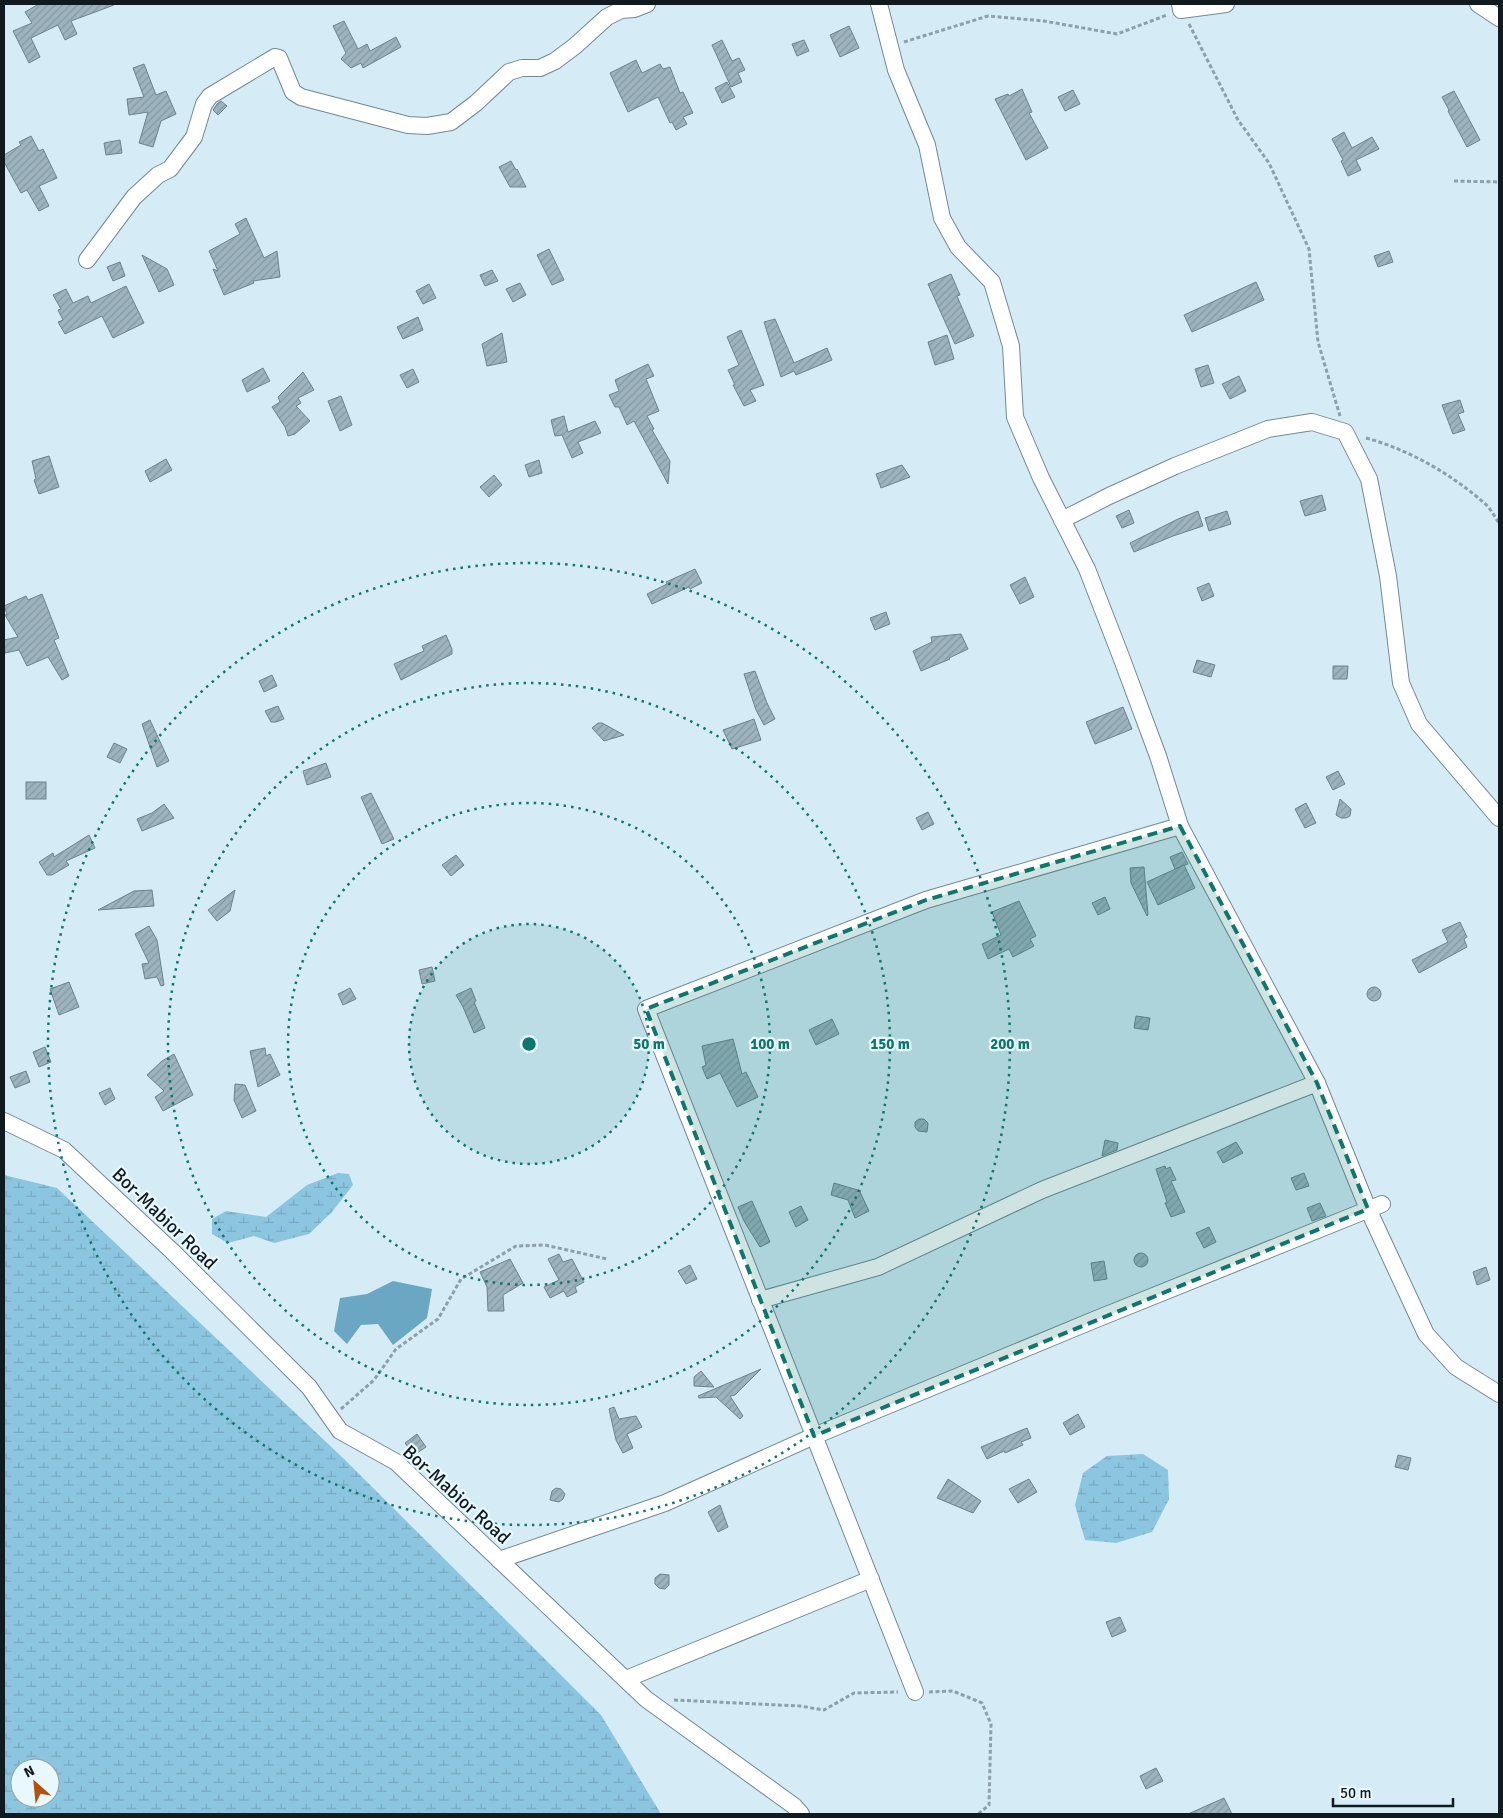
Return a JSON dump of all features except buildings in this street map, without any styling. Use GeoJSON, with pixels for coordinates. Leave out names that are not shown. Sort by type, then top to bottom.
{"type":"FeatureCollection","features":[{"type":"Feature","properties":{"kind":"street"},"geometry":{"type":"LineString","coordinates":[[87,260],[134,197],[158,174],[170,169],[194,137],[204,104],[210,96],[275,57],[280,59],[293,92],[301,97],[408,125],[427,126],[451,122],[476,103],[509,72],[522,68],[540,68],[555,61],[608,17],[621,10],[634,9],[647,4]]}},
{"type":"Feature","properties":{"kind":"street"},"geometry":{"type":"LineString","coordinates":[[879,4],[896,70],[927,145],[942,218],[958,246],[992,282],[1011,346],[1015,417],[1041,478],[1087,570],[1158,756],[1180,826],[1318,1083],[1375,1206],[1426,1334],[1456,1367],[1499,1394]]}},
{"type":"Feature","properties":{"kind":"street"},"geometry":{"type":"LineString","coordinates":[[1180,7],[1226,4]]}},
{"type":"Feature","properties":{"kind":"street"},"geometry":{"type":"LineString","coordinates":[[1478,4],[1499,18]]}},
{"type":"Feature","properties":{"kind":"street"},"geometry":{"type":"LineString","coordinates":[[1062,520],[1175,466],[1268,429],[1312,422],[1345,432],[1369,479],[1388,576],[1401,683],[1419,724],[1499,818]]}},
{"type":"Feature","properties":{"kind":"street"},"geometry":{"type":"LineString","coordinates":[[915,1692],[646,1009],[926,900],[1180,826]]}},
{"type":"Feature","properties":{"kind":"street"},"geometry":{"type":"LineString","coordinates":[[760,1300],[878,1267],[1042,1190],[1318,1083]]}},
{"type":"Feature","properties":{"kind":"street","name":"Bor-Mabior Road"},"geometry":{"type":"LineString","coordinates":[[4,1121],[64,1150],[172,1252],[309,1387],[340,1431],[396,1462],[646,1699],[794,1806],[802,1814]]}},
{"type":"Feature","properties":{"kind":"street"},"geometry":{"type":"LineString","coordinates":[[499,1560],[665,1503],[814,1436],[1375,1206]]}},
{"type":"Feature","properties":{"kind":"street"},"geometry":{"type":"LineString","coordinates":[[626,1679],[871,1579]]}},
{"type":"Feature","properties":{"kind":"path"},"geometry":{"type":"LineString","coordinates":[[889,46],[988,16],[1044,21],[1117,34],[1180,7],[1238,120],[1269,162],[1309,249],[1318,342],[1345,432],[1389,444],[1408,452],[1452,479],[1484,503],[1499,523]]}},
{"type":"Feature","properties":{"kind":"path"},"geometry":{"type":"LineString","coordinates":[[1454,181],[1499,182]]}},
{"type":"Feature","properties":{"kind":"path"},"geometry":{"type":"LineString","coordinates":[[331,1418],[374,1380],[396,1349],[438,1319],[461,1279],[486,1262],[516,1246],[545,1245],[607,1259]]}},
{"type":"Feature","properties":{"kind":"path"},"geometry":{"type":"LineString","coordinates":[[646,1699],[800,1706],[824,1710],[854,1693],[953,1691],[982,1703],[991,1724],[989,1805],[978,1814]]}},
{"type":"Feature","properties":{"kind":"highlighted area"},"geometry":{"type":"Polygon","coordinates":[[[1180,826],[1317,1083],[1368,1209],[814,1436],[646,1009],[926,900],[1180,826]]]}},
{"type":"Feature","properties":{"kind":"green space"},"geometry":{"type":"Polygon","coordinates":[[[338,1173],[349,1174],[353,1185],[332,1212],[309,1234],[274,1243],[254,1236],[228,1243],[212,1234],[212,1219],[226,1211],[266,1217],[307,1185],[338,1173]]]}},
{"type":"Feature","properties":{"kind":"green space"},"geometry":{"type":"Polygon","coordinates":[[[4,1175],[57,1188],[342,1457],[601,1715],[661,1814],[4,1814],[4,1175]]]}},
{"type":"Feature","properties":{"kind":"green space"},"geometry":{"type":"Polygon","coordinates":[[[1143,1454],[1168,1470],[1169,1499],[1152,1532],[1116,1543],[1085,1540],[1075,1505],[1083,1473],[1107,1456],[1143,1454]]]}},
{"type":"Feature","properties":{"kind":"shaded area"},"geometry":{"type":"Polygon","coordinates":[[[393,1281],[432,1289],[427,1318],[393,1345],[378,1324],[361,1325],[347,1344],[334,1331],[340,1298],[367,1294],[393,1281]]]}}]}
